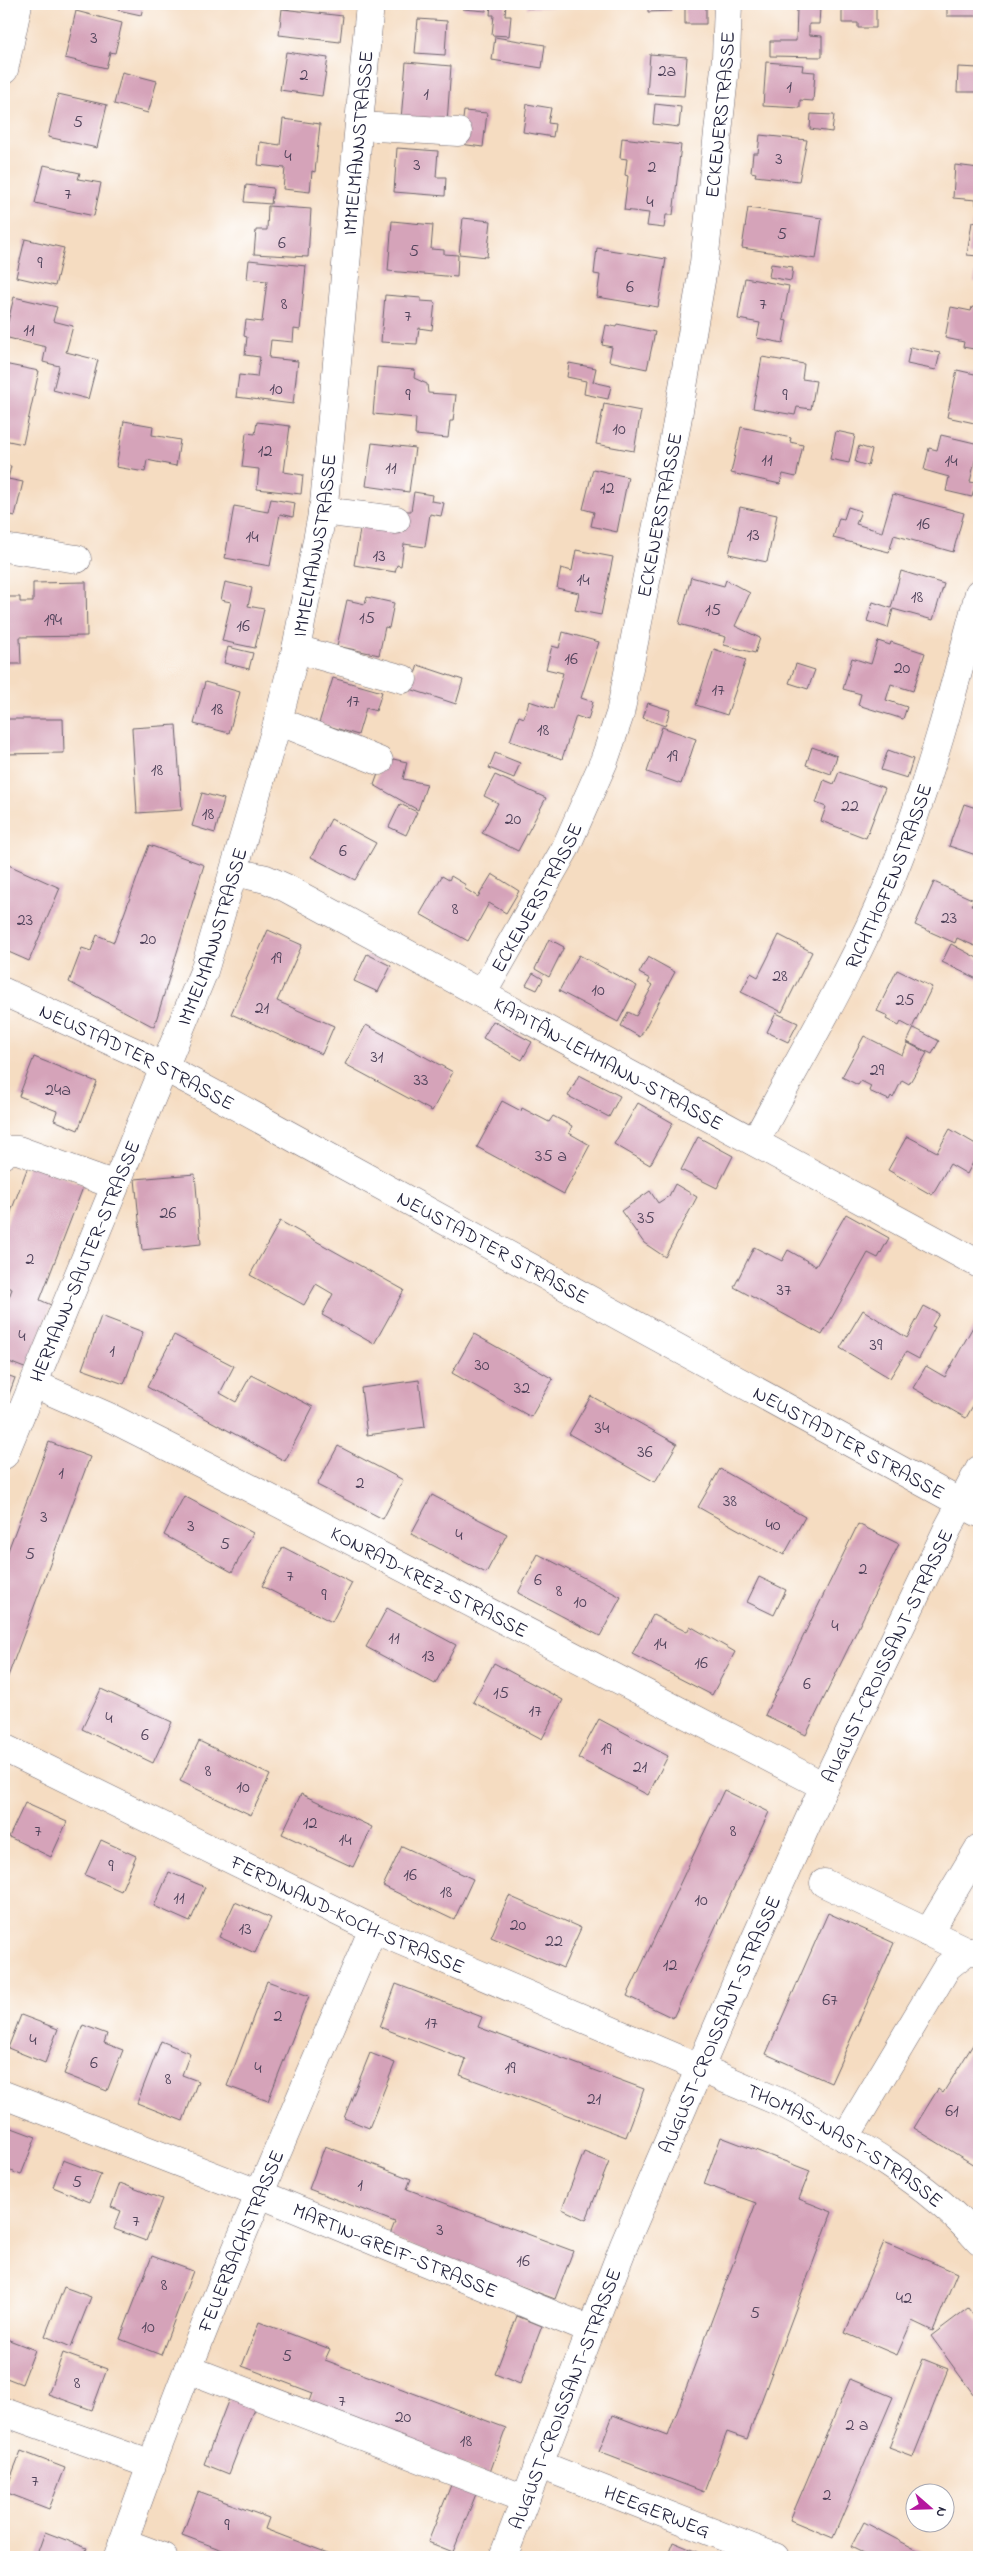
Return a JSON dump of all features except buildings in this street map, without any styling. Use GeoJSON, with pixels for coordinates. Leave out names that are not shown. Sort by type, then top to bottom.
{"type":"FeatureCollection","features":[{"type":"Feature","properties":{"kind":"street"},"geometry":{"type":"LineString","coordinates":[[4,70],[18,4]]}},
{"type":"Feature","properties":{"kind":"street","name":"IMMELMANNSTRASSE"},"geometry":{"type":"LineString","coordinates":[[164,1066],[194,999],[235,872],[278,721],[296,649],[322,511],[360,126],[370,4]]}},
{"type":"Feature","properties":{"kind":"street","name":"ECKENERSTRASSE"},"geometry":{"type":"LineString","coordinates":[[482,994],[565,849],[604,761],[620,714],[676,428],[704,263],[723,86],[728,4]]}},
{"type":"Feature","properties":{"kind":"street"},"geometry":{"type":"LineString","coordinates":[[360,126],[458,132]]}},
{"type":"Feature","properties":{"kind":"street"},"geometry":{"type":"LineString","coordinates":[[322,511],[396,520]]}},
{"type":"Feature","properties":{"kind":"street"},"geometry":{"type":"LineString","coordinates":[[4,548],[77,559]]}},
{"type":"Feature","properties":{"kind":"street","name":"RICHTHOFENSTRASSE"},"geometry":{"type":"LineString","coordinates":[[755,1142],[806,1050],[891,877],[934,758],[979,593]]}},
{"type":"Feature","properties":{"kind":"street"},"geometry":{"type":"LineString","coordinates":[[296,649],[403,679]]}},
{"type":"Feature","properties":{"kind":"street"},"geometry":{"type":"LineString","coordinates":[[278,721],[379,761]]}},
{"type":"Feature","properties":{"kind":"street","name":"KAPITÄN-LEHMANN-STRASSE"},"geometry":{"type":"LineString","coordinates":[[235,872],[266,879],[286,888],[979,1264]]}},
{"type":"Feature","properties":{"kind":"street","name":"NEUSTADTER STRASSE"},"geometry":{"type":"LineString","coordinates":[[4,992],[164,1066],[970,1508]]}},
{"type":"Feature","properties":{"kind":"street","name":"HERMANN-SAUTER-STRASSE"},"geometry":{"type":"LineString","coordinates":[[4,1455],[164,1066]]}},
{"type":"Feature","properties":{"kind":"street"},"geometry":{"type":"LineString","coordinates":[[4,1154],[8,1150],[18,1150],[115,1185]]}},
{"type":"Feature","properties":{"kind":"street","name":"KONRAD-KREZ-STRASSE"},"geometry":{"type":"LineString","coordinates":[[34,1384],[107,1416],[242,1484],[824,1786]]}},
{"type":"Feature","properties":{"kind":"street","name":"AUGUST-CROISSANT-STRASSE"},"geometry":{"type":"LineString","coordinates":[[503,2557],[590,2330],[699,2068],[824,1786],[970,1508],[979,1470]]}},
{"type":"Feature","properties":{"kind":"street","name":"FERDINAND-KOCH-STRASSE"},"geometry":{"type":"LineString","coordinates":[[4,1748],[373,1929],[699,2068]]}},
{"type":"Feature","properties":{"kind":"street"},"geometry":{"type":"LineString","coordinates":[[928,1933],[979,1848]]}},
{"type":"Feature","properties":{"kind":"street"},"geometry":{"type":"LineString","coordinates":[[824,1883],[928,1933],[973,1951]]}},
{"type":"Feature","properties":{"kind":"street","name":"FEUERBACHSTRASSE"},"geometry":{"type":"LineString","coordinates":[[120,2550],[188,2369],[373,1929]]}},
{"type":"Feature","properties":{"kind":"street"},"geometry":{"type":"LineString","coordinates":[[845,2138],[947,1967],[973,1951]]}},
{"type":"Feature","properties":{"kind":"street","name":"THOMAS-NAST-STRASSE"},"geometry":{"type":"LineString","coordinates":[[699,2068],[784,2104],[845,2138],[924,2188],[979,2242]]}},
{"type":"Feature","properties":{"kind":"street","name":"MARTIN-GREIF-STRASSE"},"geometry":{"type":"LineString","coordinates":[[4,2095],[260,2194],[590,2330]]}},
{"type":"Feature","properties":{"kind":"street"},"geometry":{"type":"LineString","coordinates":[[188,2369],[525,2499]]}},
{"type":"Feature","properties":{"kind":"street"},"geometry":{"type":"LineString","coordinates":[[4,2412],[152,2465]]}},
{"type":"Feature","properties":{"kind":"street","name":"HEEGERWEG"},"geometry":{"type":"LineString","coordinates":[[538,2464],[775,2557]]}},
{"type":"Feature","properties":{"kind":"street"},"geometry":{"type":"LineString","coordinates":[[120,2550],[164,2557]]}}]}
